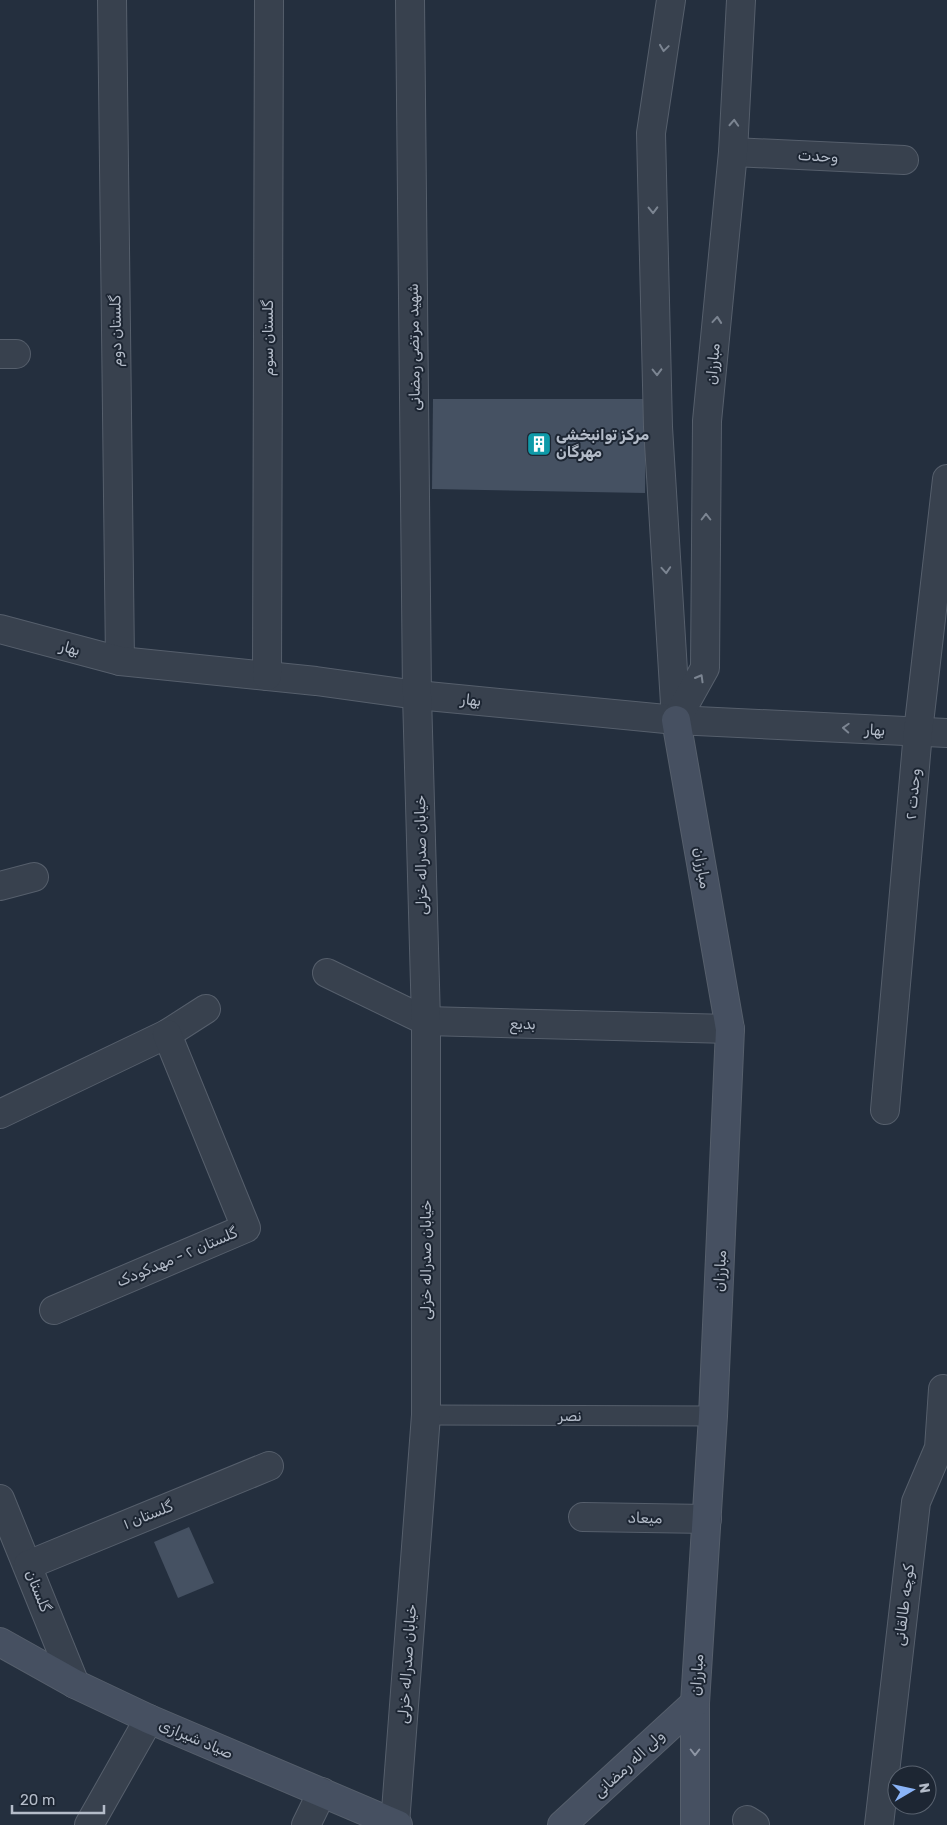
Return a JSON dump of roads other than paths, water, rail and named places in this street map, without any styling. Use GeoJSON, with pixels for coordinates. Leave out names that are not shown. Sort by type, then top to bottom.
{"type":"FeatureCollection","features":[{"type":"Feature","properties":{"kind":"street","name":"گلستان دوم"},"geometry":{"type":"LineString","coordinates":[[112,0],[120,661]]}},
{"type":"Feature","properties":{"kind":"street","name":"گلستان سوم"},"geometry":{"type":"LineString","coordinates":[[266,676],[269,0]]}},
{"type":"Feature","properties":{"kind":"street","name":"شهید مرتضی رمضانی"},"geometry":{"type":"LineString","coordinates":[[410,0],[417,695]]}},
{"type":"Feature","properties":{"kind":"street","name":"مبارزان"},"geometry":{"type":"LineString","coordinates":[[670,0],[651,133],[658,427],[676,720],[730,1029],[713,1416],[695,1703],[695,1825]]}},
{"type":"Feature","properties":{"kind":"street","name":"مبارزان"},"geometry":{"type":"LineString","coordinates":[[676,720],[705,668],[707,421],[732,152],[741,0]]}},
{"type":"Feature","properties":{"kind":"street","name":"وحدت"},"geometry":{"type":"LineString","coordinates":[[732,152],[904,160]]}},
{"type":"Feature","properties":{"kind":"street","name":"وحدت ۲"},"geometry":{"type":"LineString","coordinates":[[885,1110],[918,732],[947,480]]}},
{"type":"Feature","properties":{"kind":"street","name":"بهار"},"geometry":{"type":"LineString","coordinates":[[0,629],[120,661],[266,676],[417,695],[676,720],[947,733]]}},
{"type":"Feature","properties":{"kind":"street","name":"خیابان صدراله خزلی"},"geometry":{"type":"LineString","coordinates":[[396,1824],[426,1415],[426,1022],[417,695]]}},
{"type":"Feature","properties":{"kind":"street"},"geometry":{"type":"LineString","coordinates":[[0,886],[34,877]]}},
{"type":"Feature","properties":{"kind":"street","name":"بدیع"},"geometry":{"type":"LineString","coordinates":[[327,973],[426,1022],[730,1029]]}},
{"type":"Feature","properties":{"kind":"street"},"geometry":{"type":"LineString","coordinates":[[0,1114],[167,1034],[206,1009]]}},
{"type":"Feature","properties":{"kind":"street","name":"گلستان ۲ - مهدکودک"},"geometry":{"type":"LineString","coordinates":[[54,1310],[246,1228],[167,1034]]}},
{"type":"Feature","properties":{"kind":"street","name":"کوچه طالقانی"},"geometry":{"type":"LineString","coordinates":[[879,1825],[916,1502],[939,1448],[943,1389]]}},
{"type":"Feature","properties":{"kind":"street","name":"گلستان ۱"},"geometry":{"type":"LineString","coordinates":[[28,1565],[269,1466]]}},
{"type":"Feature","properties":{"kind":"street","name":"گلستان"},"geometry":{"type":"LineString","coordinates":[[0,1499],[75,1684]]}},
{"type":"Feature","properties":{"kind":"street","name":"میعاد"},"geometry":{"type":"LineString","coordinates":[[583,1517],[707,1519]]}},
{"type":"Feature","properties":{"kind":"street","name":"صیاد شیرازی"},"geometry":{"type":"LineString","coordinates":[[0,1642],[75,1684],[149,1719],[396,1824]]}},
{"type":"Feature","properties":{"kind":"street","name":"ولی اله رمضانی"},"geometry":{"type":"LineString","coordinates":[[562,1825],[695,1703]]}},
{"type":"Feature","properties":{"kind":"street"},"geometry":{"type":"LineString","coordinates":[[89,1825],[149,1719]]}},
{"type":"Feature","properties":{"kind":"street"},"geometry":{"type":"LineString","coordinates":[[306,1825],[322,1792]]}},
{"type":"Feature","properties":{"kind":"lane","name":"نصر"},"geometry":{"type":"LineString","coordinates":[[426,1415],[713,1416]]}},
{"type":"Feature","properties":{"kind":"place","name":"مرکز توانبخشی مهرگان"},"geometry":{"type":"Point","coordinates":[539,444]}}]}
